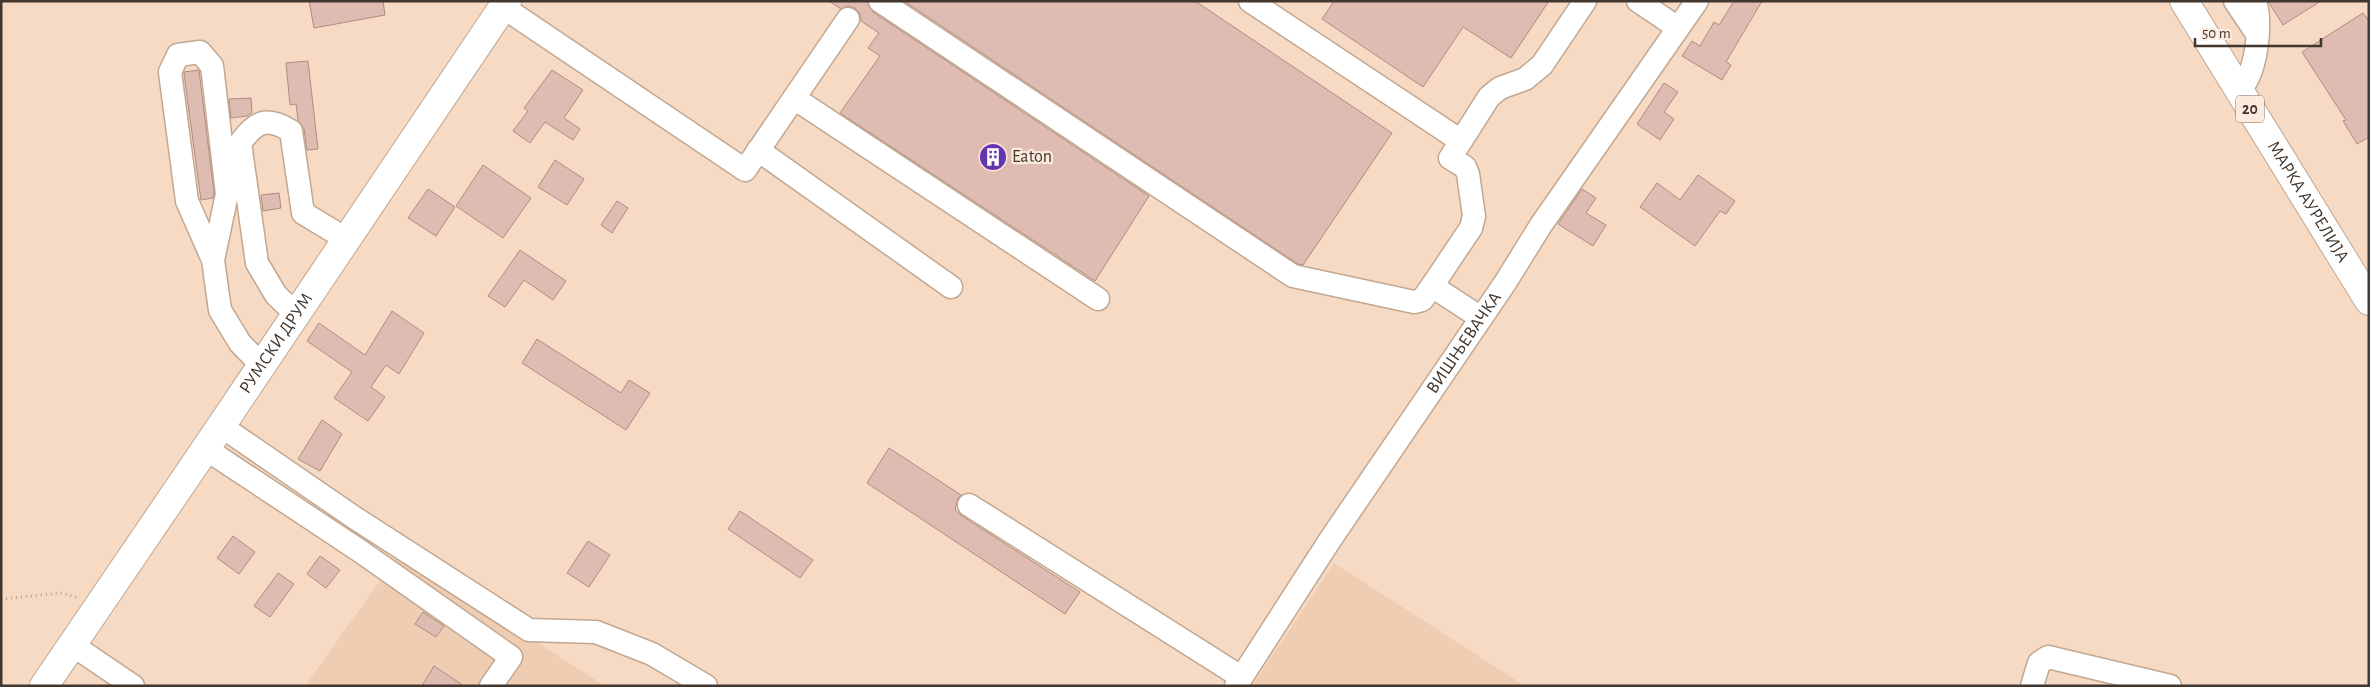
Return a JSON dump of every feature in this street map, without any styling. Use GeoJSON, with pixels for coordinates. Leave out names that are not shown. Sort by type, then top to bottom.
{"type":"FeatureCollection","features":[{"type":"Feature","properties":{"kind":"main road","name":"МАРКА АУРЕЛИЈА"},"geometry":{"type":"LineString","coordinates":[[2184,1],[2369,301]]}},
{"type":"Feature","properties":{"kind":"main road","name":"РУМСКИ ДРУМ"},"geometry":{"type":"LineString","coordinates":[[44,686],[505,4]]}},
{"type":"Feature","properties":{"kind":"street"},"geometry":{"type":"LineString","coordinates":[[880,1],[1293,276],[1414,302],[1422,300],[1471,228],[1468,174],[1465,167],[1450,158],[1489,98],[1500,88],[1525,79],[1542,65],[1585,1]]}},
{"type":"Feature","properties":{"kind":"street"},"geometry":{"type":"LineString","coordinates":[[1250,1],[1461,141]]}},
{"type":"Feature","properties":{"kind":"street"},"geometry":{"type":"LineString","coordinates":[[1638,1],[1678,28]]}},
{"type":"Feature","properties":{"kind":"street","name":"ВИШЊЕВАЧКА"},"geometry":{"type":"LineString","coordinates":[[1239,682],[1330,540],[1481,318],[1541,225],[1697,1]]}},
{"type":"Feature","properties":{"kind":"street"},"geometry":{"type":"LineString","coordinates":[[2235,1],[2257,34]]}},
{"type":"Feature","properties":{"kind":"street"},"geometry":{"type":"LineString","coordinates":[[2239,90],[2249,77],[2257,34],[2258,19],[2254,1]]}},
{"type":"Feature","properties":{"kind":"street"},"geometry":{"type":"LineString","coordinates":[[505,4],[745,170],[848,19]]}},
{"type":"Feature","properties":{"kind":"street"},"geometry":{"type":"LineString","coordinates":[[213,260],[227,194],[212,66],[200,52],[178,55],[170,72],[186,201],[213,260],[220,310],[240,343],[262,366]]}},
{"type":"Feature","properties":{"kind":"street"},"geometry":{"type":"LineString","coordinates":[[794,98],[1098,299]]}},
{"type":"Feature","properties":{"kind":"street"},"geometry":{"type":"LineString","coordinates":[[296,314],[276,295],[257,264],[240,143],[249,130],[262,123],[275,121],[291,130],[304,213],[346,239]]}},
{"type":"Feature","properties":{"kind":"street"},"geometry":{"type":"LineString","coordinates":[[758,150],[951,287]]}},
{"type":"Feature","properties":{"kind":"street"},"geometry":{"type":"LineString","coordinates":[[1432,286],[1481,318]]}},
{"type":"Feature","properties":{"kind":"street"},"geometry":{"type":"LineString","coordinates":[[221,426],[355,518],[529,630],[596,632],[652,654],[706,686]]}},
{"type":"Feature","properties":{"kind":"street"},"geometry":{"type":"LineString","coordinates":[[206,449],[360,551],[511,657],[491,686]]}},
{"type":"Feature","properties":{"kind":"street"},"geometry":{"type":"LineString","coordinates":[[969,505],[1239,682]]}},
{"type":"Feature","properties":{"kind":"street"},"geometry":{"type":"LineString","coordinates":[[72,644],[133,686]]}},
{"type":"Feature","properties":{"kind":"street"},"geometry":{"type":"LineString","coordinates":[[2032,686],[2039,663],[2048,658],[2170,686]]}},
{"type":"Feature","properties":{"kind":"path"},"geometry":{"type":"LineString","coordinates":[[1,599],[61,593],[100,603]]}},
{"type":"Feature","properties":{"kind":"shaded area"},"geometry":{"type":"Polygon","coordinates":[[[399,554],[605,686],[305,686],[399,554]]]}},
{"type":"Feature","properties":{"kind":"shaded area"},"geometry":{"type":"Polygon","coordinates":[[[1334,563],[1525,686],[1252,686],[1334,563]]]}},
{"type":"Feature","properties":{"kind":"building"},"geometry":{"type":"Polygon","coordinates":[[[309,1],[383,1],[385,15],[314,28],[309,1]]]}},
{"type":"Feature","properties":{"kind":"building","name":"Eaton"},"geometry":{"type":"Polygon","coordinates":[[[829,1],[867,1],[873,12],[1149,196],[1095,281],[840,113],[880,56],[868,48],[879,33],[861,21],[860,14],[855,8],[848,6],[841,9],[829,1]]]}},
{"type":"Feature","properties":{"kind":"building"},"geometry":{"type":"Polygon","coordinates":[[[904,1],[1195,1],[1392,133],[1303,265],[1298,264],[904,1]]]}},
{"type":"Feature","properties":{"kind":"building"},"geometry":{"type":"Polygon","coordinates":[[[1334,1],[1549,1],[1511,58],[1463,27],[1423,87],[1322,19],[1334,1]]]}},
{"type":"Feature","properties":{"kind":"building"},"geometry":{"type":"Polygon","coordinates":[[[1734,1],[1762,1],[1726,62],[1731,65],[1722,80],[1682,56],[1692,41],[1700,46],[1714,22],[1719,25],[1734,1]]]}},
{"type":"Feature","properties":{"kind":"building"},"geometry":{"type":"Polygon","coordinates":[[[2268,1],[2321,1],[2283,25],[2268,1]]]}},
{"type":"Feature","properties":{"kind":"building"},"geometry":{"type":"Polygon","coordinates":[[[2363,13],[2369,21],[2369,137],[2357,144],[2343,121],[2346,120],[2302,52],[2363,13]]]}},
{"type":"Feature","properties":{"kind":"building"},"geometry":{"type":"Polygon","coordinates":[[[308,61],[318,149],[307,150],[304,129],[298,120],[296,104],[290,105],[286,63],[308,61]]]}},
{"type":"Feature","properties":{"kind":"building"},"geometry":{"type":"Polygon","coordinates":[[[199,70],[214,193],[213,198],[201,200],[184,74],[184,72],[199,70]]]}},
{"type":"Feature","properties":{"kind":"building"},"geometry":{"type":"Polygon","coordinates":[[[552,70],[583,90],[564,118],[580,129],[573,140],[545,122],[530,143],[513,131],[528,111],[524,108],[552,70]]]}},
{"type":"Feature","properties":{"kind":"building"},"geometry":{"type":"Polygon","coordinates":[[[1664,83],[1678,92],[1664,112],[1674,119],[1660,140],[1637,124],[1664,83]]]}},
{"type":"Feature","properties":{"kind":"building"},"geometry":{"type":"Polygon","coordinates":[[[251,98],[252,113],[247,116],[231,118],[229,99],[251,98]]]}},
{"type":"Feature","properties":{"kind":"building"},"geometry":{"type":"Polygon","coordinates":[[[555,160],[584,179],[567,205],[538,187],[555,160]]]}},
{"type":"Feature","properties":{"kind":"building"},"geometry":{"type":"Polygon","coordinates":[[[483,165],[531,198],[503,238],[456,206],[483,165]]]}},
{"type":"Feature","properties":{"kind":"building"},"geometry":{"type":"Polygon","coordinates":[[[1698,175],[1735,201],[1726,214],[1720,211],[1695,246],[1640,207],[1657,183],[1680,200],[1698,175]]]}},
{"type":"Feature","properties":{"kind":"building"},"geometry":{"type":"Polygon","coordinates":[[[428,189],[455,207],[436,236],[408,218],[428,189]]]}},
{"type":"Feature","properties":{"kind":"building"},"geometry":{"type":"Polygon","coordinates":[[[1582,189],[1596,198],[1586,213],[1606,225],[1593,246],[1558,224],[1582,189]]]}},
{"type":"Feature","properties":{"kind":"building"},"geometry":{"type":"Polygon","coordinates":[[[279,193],[281,208],[263,211],[261,195],[279,193]]]}},
{"type":"Feature","properties":{"kind":"building"},"geometry":{"type":"Polygon","coordinates":[[[617,201],[628,208],[612,233],[601,225],[617,201]]]}},
{"type":"Feature","properties":{"kind":"building"},"geometry":{"type":"Polygon","coordinates":[[[520,250],[566,281],[553,300],[524,280],[505,307],[488,296],[520,250]]]}},
{"type":"Feature","properties":{"kind":"building"},"geometry":{"type":"Polygon","coordinates":[[[392,311],[424,333],[399,374],[386,365],[371,387],[385,397],[368,421],[334,398],[352,372],[307,341],[319,323],[365,355],[392,311]]]}},
{"type":"Feature","properties":{"kind":"building"},"geometry":{"type":"Polygon","coordinates":[[[537,339],[621,393],[629,380],[650,393],[626,430],[522,363],[537,339]]]}},
{"type":"Feature","properties":{"kind":"building"},"geometry":{"type":"Polygon","coordinates":[[[322,420],[342,434],[320,471],[298,459],[322,420]]]}},
{"type":"Feature","properties":{"kind":"building"},"geometry":{"type":"Polygon","coordinates":[[[889,448],[961,495],[958,498],[955,510],[962,516],[1080,592],[1065,614],[867,483],[889,448]]]}},
{"type":"Feature","properties":{"kind":"building"},"geometry":{"type":"Polygon","coordinates":[[[740,511],[813,560],[800,578],[728,529],[740,511]]]}},
{"type":"Feature","properties":{"kind":"building"},"geometry":{"type":"Polygon","coordinates":[[[233,536],[255,552],[239,574],[217,558],[233,536]]]}},
{"type":"Feature","properties":{"kind":"building"},"geometry":{"type":"Polygon","coordinates":[[[588,541],[610,555],[589,587],[567,573],[588,541]]]}},
{"type":"Feature","properties":{"kind":"building"},"geometry":{"type":"Polygon","coordinates":[[[320,556],[340,570],[326,588],[307,574],[320,556]]]}},
{"type":"Feature","properties":{"kind":"building"},"geometry":{"type":"Polygon","coordinates":[[[278,573],[294,584],[270,617],[254,606],[278,573]]]}},
{"type":"Feature","properties":{"kind":"building"},"geometry":{"type":"Polygon","coordinates":[[[423,612],[444,626],[436,637],[415,624],[423,612]]]}},
{"type":"Feature","properties":{"kind":"building"},"geometry":{"type":"Polygon","coordinates":[[[434,666],[464,686],[422,686],[434,666]]]}},
{"type":"Feature","properties":{"kind":"place","name":"Eaton"},"geometry":{"type":"Point","coordinates":[993,157]}}]}
